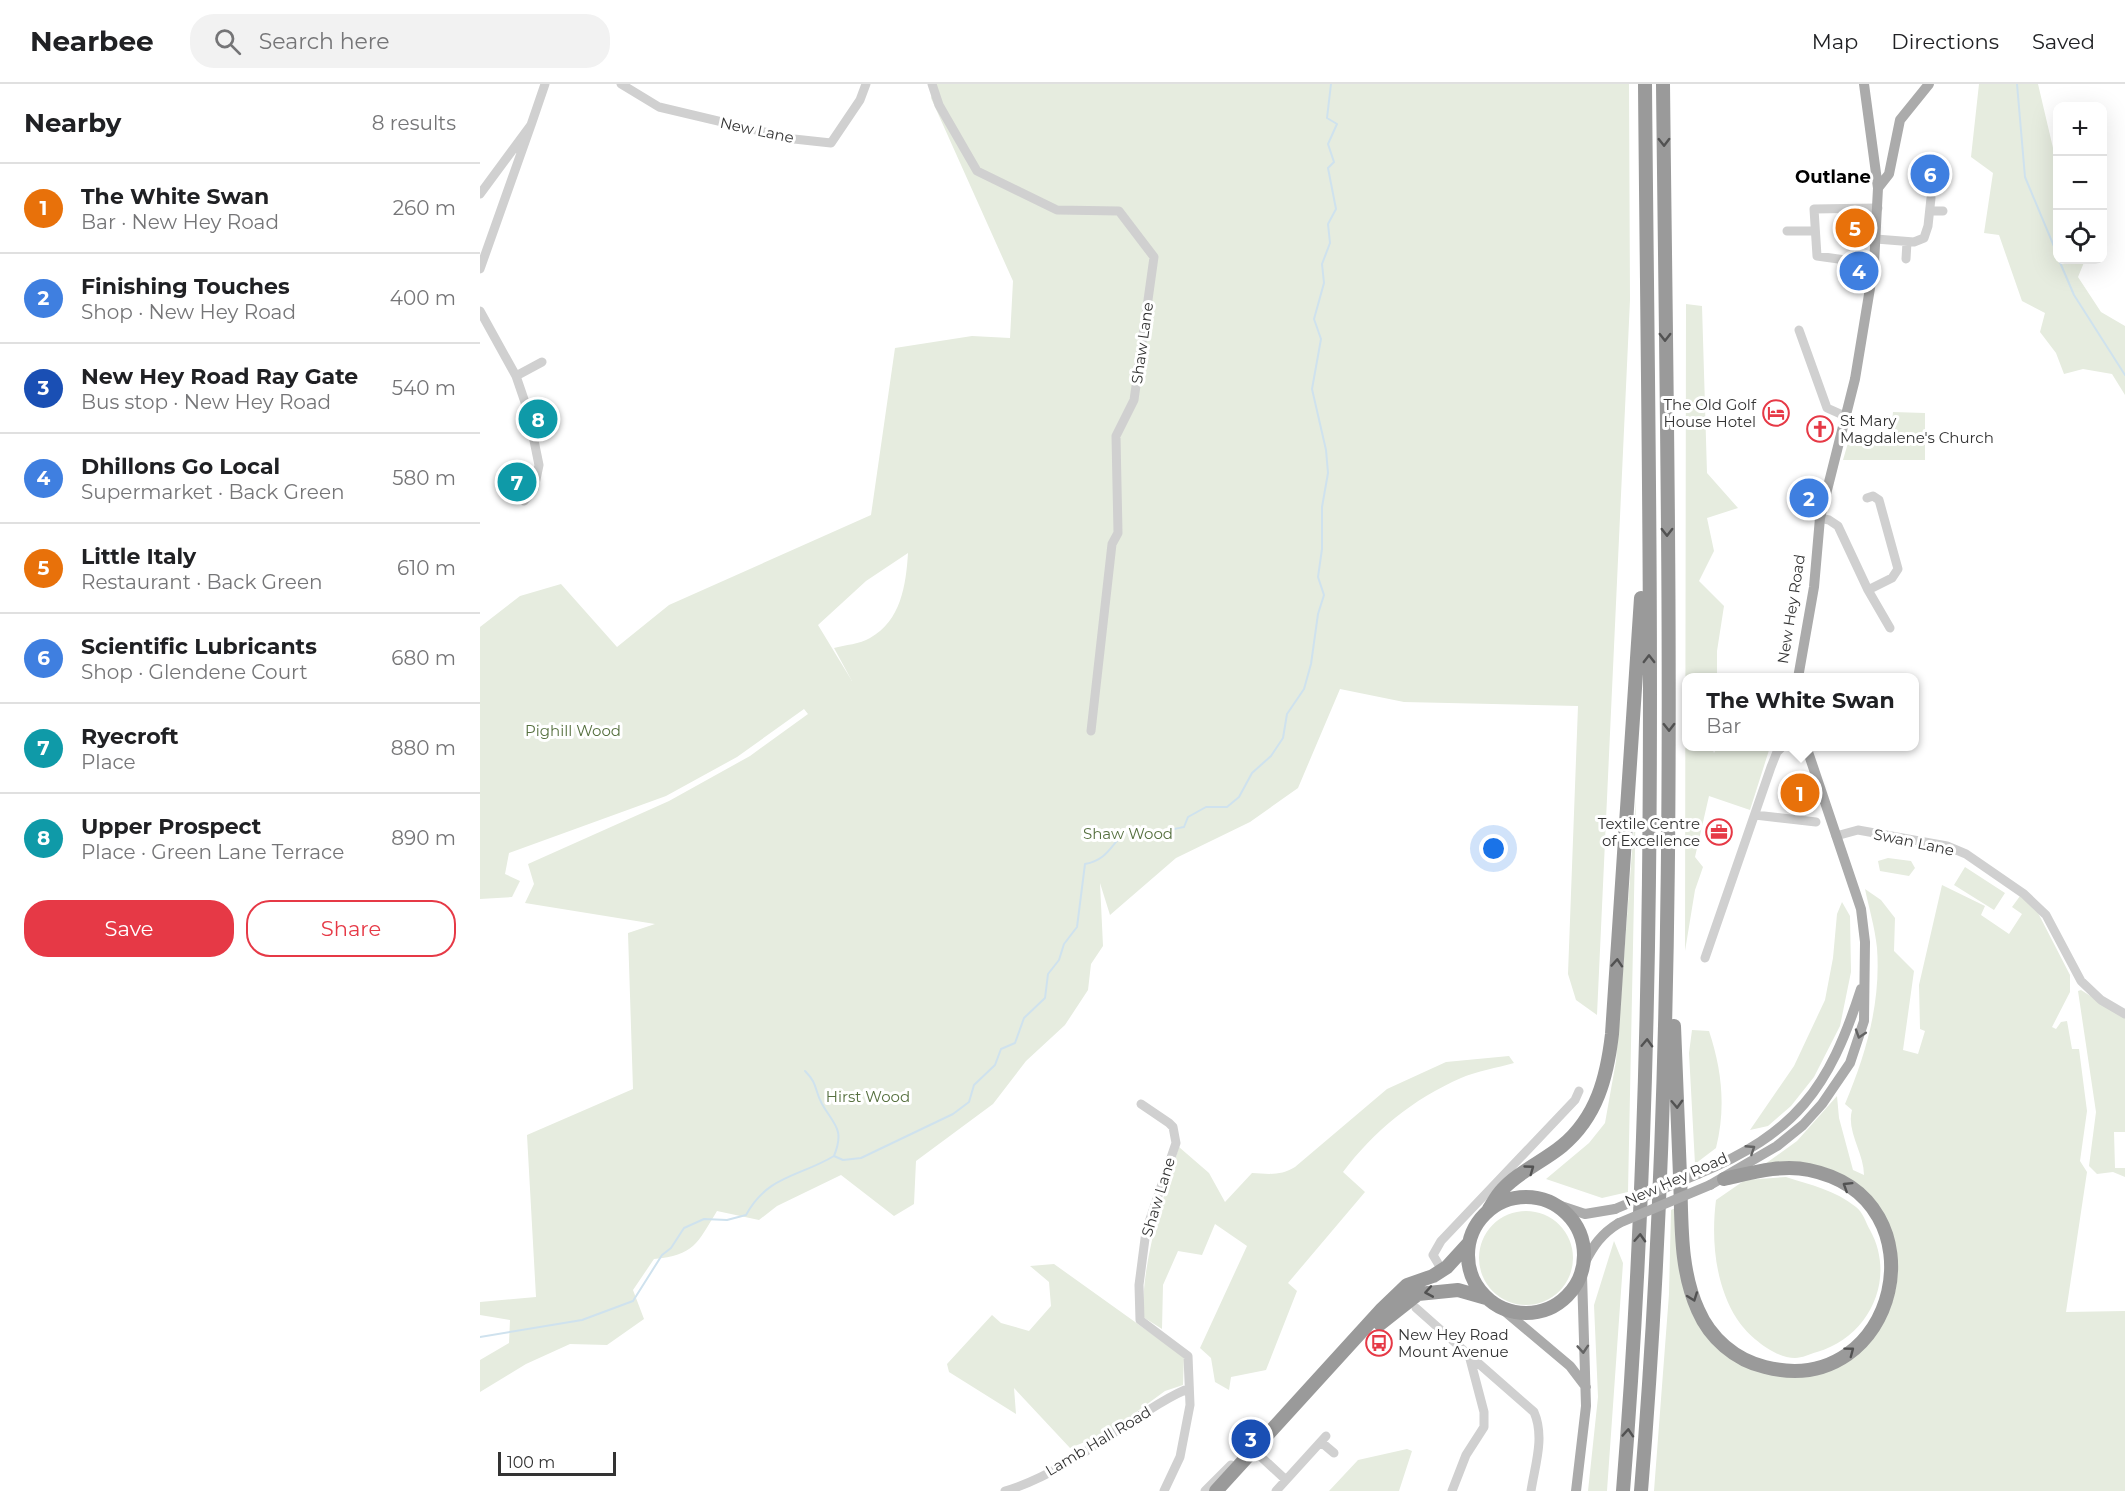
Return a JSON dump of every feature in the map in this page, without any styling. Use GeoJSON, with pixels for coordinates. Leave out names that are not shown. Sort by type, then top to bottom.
{"type":"FeatureCollection","features":[{"type":"Feature","properties":{"kind":"highway"},"geometry":{"type":"LineString","coordinates":[[1623,1491],[1641,1227],[1649,993],[1645,84]]}},
{"type":"Feature","properties":{"kind":"highway"},"geometry":{"type":"LineString","coordinates":[[1641,1491],[1659,1209],[1668,898],[1664,84]]}},
{"type":"Feature","properties":{"kind":"highway"},"geometry":{"type":"LineString","coordinates":[[1216,1491],[1407,1285],[1442,1270],[1468,1244],[1473,1230],[1502,1189],[1562,1146],[1577,1132],[1590,1114],[1605,1078],[1613,1022],[1648,486]]}},
{"type":"Feature","properties":{"kind":"highway"},"geometry":{"type":"LineString","coordinates":[[1668,898],[1683,1251],[1690,1290],[1710,1332],[1735,1354],[1761,1366],[1777,1370],[1806,1370],[1823,1366],[1851,1352],[1864,1340],[1881,1317],[1891,1284],[1890,1246],[1885,1230],[1869,1204],[1841,1181],[1808,1170],[1764,1170],[1724,1179]]}},
{"type":"Feature","properties":{"kind":"highway"},"geometry":{"type":"LineString","coordinates":[[1228,1491],[1385,1318],[1418,1294],[1458,1290],[1486,1298],[1501,1308],[1529,1314],[1544,1311],[1559,1304],[1573,1291],[1583,1270],[1585,1249],[1580,1232],[1572,1218],[1555,1203],[1524,1196],[1509,1199],[1489,1209]]}},
{"type":"Feature","properties":{"kind":"highway"},"geometry":{"type":"LineString","coordinates":[[1468,1244],[1472,1278],[1486,1298]]}},
{"type":"Feature","properties":{"kind":"highway"},"geometry":{"type":"LineString","coordinates":[[1442,1270],[1458,1290]]}},
{"type":"Feature","properties":{"kind":"main road","name":"New Hey Road"},"geometry":{"type":"LineString","coordinates":[[1799,673],[1814,587],[1820,518],[1861,345],[1874,264],[1878,188],[1864,84]]}},
{"type":"Feature","properties":{"kind":"main road"},"geometry":{"type":"LineString","coordinates":[[1878,188],[1889,174],[1900,120],[1929,84]]}},
{"type":"Feature","properties":{"kind":"main road","name":"New Hey Road"},"geometry":{"type":"LineString","coordinates":[[1583,1270],[1593,1246],[1605,1232],[1619,1223],[1724,1179],[1777,1146],[1803,1125],[1850,1063],[1864,1022],[1865,942],[1861,909],[1807,751]]}},
{"type":"Feature","properties":{"kind":"main road","name":"New Hey Road"},"geometry":{"type":"LineString","coordinates":[[1555,1203],[1585,1214],[1615,1209],[1736,1158],[1769,1137],[1794,1115],[1815,1090],[1846,1037],[1865,977]]}},
{"type":"Feature","properties":{"kind":"main road"},"geometry":{"type":"LineString","coordinates":[[1576,1491],[1586,1387],[1583,1270]]}},
{"type":"Feature","properties":{"kind":"main road"},"geometry":{"type":"LineString","coordinates":[[1501,1308],[1570,1366],[1586,1387]]}},
{"type":"Feature","properties":{"kind":"street"},"geometry":{"type":"LineString","coordinates":[[480,269],[545,84]]}},
{"type":"Feature","properties":{"kind":"street","name":"New Lane"},"geometry":{"type":"LineString","coordinates":[[621,84],[659,107],[783,136],[831,143],[860,100],[866,84]]}},
{"type":"Feature","properties":{"kind":"street","name":"Shaw Lane"},"geometry":{"type":"LineString","coordinates":[[932,84],[939,105],[977,171],[1057,210],[1119,211],[1154,257],[1134,400],[1116,436],[1118,533],[1112,544],[1091,731]]}},
{"type":"Feature","properties":{"kind":"street"},"geometry":{"type":"LineString","coordinates":[[480,194],[531,125]]}},
{"type":"Feature","properties":{"kind":"street"},"geometry":{"type":"LineString","coordinates":[[1876,239],[1908,242],[1924,238],[1931,198]]}},
{"type":"Feature","properties":{"kind":"street"},"geometry":{"type":"LineString","coordinates":[[1874,264],[1817,256],[1814,209],[1878,208]]}},
{"type":"Feature","properties":{"kind":"street"},"geometry":{"type":"LineString","coordinates":[[1930,211],[1943,212]]}},
{"type":"Feature","properties":{"kind":"street"},"geometry":{"type":"LineString","coordinates":[[1787,231],[1815,231]]}},
{"type":"Feature","properties":{"kind":"street"},"geometry":{"type":"LineString","coordinates":[[1906,259],[1908,242]]}},
{"type":"Feature","properties":{"kind":"street"},"geometry":{"type":"LineString","coordinates":[[480,311],[516,376],[528,411],[539,465],[534,489],[524,501]]}},
{"type":"Feature","properties":{"kind":"street"},"geometry":{"type":"LineString","coordinates":[[1799,330],[1827,408],[1845,416]]}},
{"type":"Feature","properties":{"kind":"street"},"geometry":{"type":"LineString","coordinates":[[516,376],[542,362]]}},
{"type":"Feature","properties":{"kind":"street"},"geometry":{"type":"LineString","coordinates":[[1867,498],[1873,496],[1879,500],[1898,569],[1892,578],[1868,590]]}},
{"type":"Feature","properties":{"kind":"street"},"geometry":{"type":"LineString","coordinates":[[1820,518],[1829,520],[1838,526],[1868,590],[1890,628]]}},
{"type":"Feature","properties":{"kind":"street"},"geometry":{"type":"LineString","coordinates":[[1705,958],[1778,751]]}},
{"type":"Feature","properties":{"kind":"street"},"geometry":{"type":"LineString","coordinates":[[1755,815],[1816,822]]}},
{"type":"Feature","properties":{"kind":"street","name":"Swan Lane"},"geometry":{"type":"LineString","coordinates":[[1836,836],[1857,830],[1947,846],[1966,854],[2012,884],[2046,915],[2078,977],[2101,1000],[2125,1014]]}},
{"type":"Feature","properties":{"kind":"street"},"geometry":{"type":"LineString","coordinates":[[1442,1270],[1432,1255],[1441,1241],[1575,1100],[1579,1091]]}},
{"type":"Feature","properties":{"kind":"street","name":"Shaw Lane"},"geometry":{"type":"LineString","coordinates":[[1141,1104],[1169,1123],[1176,1143],[1146,1231],[1139,1285],[1140,1320],[1188,1356],[1190,1392]]}},
{"type":"Feature","properties":{"kind":"street"},"geometry":{"type":"LineString","coordinates":[[1416,1308],[1534,1412],[1539,1424],[1540,1435],[1531,1491]]}},
{"type":"Feature","properties":{"kind":"street"},"geometry":{"type":"LineString","coordinates":[[1452,1491],[1462,1463],[1484,1427],[1484,1412],[1469,1355]]}},
{"type":"Feature","properties":{"kind":"street","name":"Lamb Hall Road"},"geometry":{"type":"LineString","coordinates":[[1005,1491],[1022,1486],[1094,1445],[1167,1397],[1185,1390],[1190,1392]]}},
{"type":"Feature","properties":{"kind":"street"},"geometry":{"type":"LineString","coordinates":[[1164,1491],[1180,1457],[1190,1406],[1190,1392]]}},
{"type":"Feature","properties":{"kind":"street"},"geometry":{"type":"LineString","coordinates":[[1205,1491],[1289,1413]]}},
{"type":"Feature","properties":{"kind":"street"},"geometry":{"type":"LineString","coordinates":[[1276,1491],[1323,1439],[1334,1453]]}},
{"type":"Feature","properties":{"kind":"street"},"geometry":{"type":"LineString","coordinates":[[1260,1456],[1286,1479]]}},
{"type":"Feature","properties":{"kind":"green space"},"geometry":{"type":"Polygon","coordinates":[[[934,84],[1629,84],[1630,300],[1597,1015],[1576,1000],[1568,974],[1578,706],[1404,702],[1340,689],[1298,788],[1250,822],[1176,858],[1110,915],[1100,883],[1103,946],[1091,964],[1088,990],[1065,1025],[1026,1061],[993,1104],[916,1161],[914,1204],[894,1216],[841,1175],[777,1206],[759,1220],[717,1211],[693,1246],[678,1254],[654,1259],[633,1290],[644,1319],[607,1345],[570,1344],[526,1364],[480,1392],[480,1360],[509,1343],[510,1320],[480,1315],[480,1302],[536,1297],[527,1135],[633,1089],[628,933],[655,924],[525,903],[534,884],[528,864],[669,801],[750,756],[808,714],[804,709],[737,757],[666,796],[509,853],[505,874],[520,881],[512,897],[480,899],[480,627],[520,596],[561,584],[617,647],[669,605],[871,515],[895,348],[972,336],[1010,338],[1013,281],[931,98],[934,84]],[[908,553],[866,581],[818,625],[852,681],[834,648],[866,640],[889,622],[900,601],[908,553]]]}},
{"type":"Feature","properties":{"kind":"green space"},"geometry":{"type":"Polygon","coordinates":[[[1979,84],[2038,84],[2053,148],[2053,264],[2083,264],[2078,277],[2101,312],[2125,326],[2125,395],[2112,374],[2083,369],[2064,374],[2056,353],[2040,332],[2045,313],[2022,301],[1999,235],[1984,233],[1993,173],[1971,157],[1979,84]]]}},
{"type":"Feature","properties":{"kind":"green space"},"geometry":{"type":"Polygon","coordinates":[[[1686,304],[1702,306],[1707,473],[1738,508],[1707,518],[1714,551],[1699,581],[1724,606],[1717,651],[1717,673],[1685,673],[1686,304]]]}},
{"type":"Feature","properties":{"kind":"green space"},"geometry":{"type":"Polygon","coordinates":[[[1893,412],[1925,413],[1925,460],[1843,460],[1850,436],[1890,441],[1893,412]]]}},
{"type":"Feature","properties":{"kind":"green space"},"geometry":{"type":"Polygon","coordinates":[[[1685,751],[1713,751],[1714,753],[1715,751],[1769,751],[1750,810],[1709,796],[1695,857],[1703,867],[1695,890],[1685,951],[1685,751]]]}},
{"type":"Feature","properties":{"kind":"green space"},"geometry":{"type":"Polygon","coordinates":[[[1636,799],[1628,1192],[1602,1198],[1546,1179],[1589,1143],[1605,1123],[1616,1061],[1636,799]]]}},
{"type":"Feature","properties":{"kind":"green space"},"geometry":{"type":"Polygon","coordinates":[[[1888,858],[1911,861],[1915,868],[1909,876],[1880,871],[1878,861],[1888,858]]]}},
{"type":"Feature","properties":{"kind":"green space"},"geometry":{"type":"Polygon","coordinates":[[[1965,867],[2005,893],[1994,910],[1954,885],[1965,867]]]}},
{"type":"Feature","properties":{"kind":"green space"},"geometry":{"type":"Polygon","coordinates":[[[1942,885],[1985,906],[1981,915],[2009,934],[2022,914],[2012,907],[2020,896],[2036,909],[2070,975],[2070,992],[2052,1027],[2056,1029],[2061,1022],[2067,1021],[2072,1049],[2079,1049],[2087,1111],[2080,1161],[2087,1172],[2066,1312],[2125,1311],[2125,1491],[1654,1491],[1669,1294],[1671,1210],[1678,1207],[1682,1271],[1727,1352],[1809,1373],[1873,1334],[1890,1308],[1896,1284],[1897,1260],[1892,1237],[1883,1215],[1869,1196],[1851,1180],[1821,1166],[1765,1164],[1797,1141],[1837,1096],[1839,1118],[1853,1170],[1864,1175],[1851,1126],[1852,1110],[1845,1104],[1865,1047],[1877,989],[1877,948],[1865,889],[1881,900],[1895,918],[1894,951],[1914,971],[1903,1050],[1918,1054],[1925,1031],[1920,1029],[1919,985],[1942,885]]]}},
{"type":"Feature","properties":{"kind":"green space"},"geometry":{"type":"Polygon","coordinates":[[[1842,902],[1850,916],[1851,972],[1840,1026],[1814,1077],[1791,1106],[1768,1126],[1750,1130],[1794,1066],[1825,1000],[1833,958],[1837,914],[1842,902]]]}},
{"type":"Feature","properties":{"kind":"green space"},"geometry":{"type":"Polygon","coordinates":[[[2081,990],[2125,1018],[2125,1132],[2114,1132],[2115,1168],[2125,1168],[2125,1177],[2113,1172],[2097,1174],[2089,1166],[2096,1112],[2078,991],[2081,990]]]}},
{"type":"Feature","properties":{"kind":"green space"},"geometry":{"type":"Polygon","coordinates":[[[1692,1030],[1709,1031],[1720,1075],[1722,1104],[1716,1148],[1695,1164],[1689,1053],[1692,1030]]]}},
{"type":"Feature","properties":{"kind":"green space"},"geometry":{"type":"Polygon","coordinates":[[[1509,1056],[1514,1063],[1461,1078],[1443,1086],[1411,1106],[1381,1130],[1343,1172],[1365,1192],[1288,1283],[1297,1291],[1266,1370],[1231,1377],[1229,1390],[1215,1382],[1211,1358],[1200,1348],[1247,1246],[1215,1224],[1202,1255],[1178,1251],[1163,1285],[1162,1329],[1143,1317],[1149,1252],[1179,1147],[1209,1173],[1225,1202],[1252,1173],[1279,1173],[1295,1167],[1387,1089],[1446,1062],[1509,1056]]]}},
{"type":"Feature","properties":{"kind":"green space"},"geometry":{"type":"Polygon","coordinates":[[[1786,1177],[1831,1192],[1858,1209],[1878,1249],[1880,1268],[1879,1286],[1873,1304],[1864,1320],[1851,1334],[1817,1352],[1795,1358],[1770,1350],[1747,1332],[1737,1319],[1719,1277],[1714,1230],[1716,1200],[1745,1180],[1786,1177]]]}},
{"type":"Feature","properties":{"kind":"green space"},"geometry":{"type":"Polygon","coordinates":[[[1526,1211],[1544,1215],[1559,1225],[1569,1240],[1573,1258],[1569,1276],[1559,1291],[1544,1301],[1526,1305],[1508,1301],[1493,1291],[1483,1276],[1479,1258],[1483,1240],[1493,1225],[1508,1215],[1526,1211]]]}},
{"type":"Feature","properties":{"kind":"green space"},"geometry":{"type":"Polygon","coordinates":[[[1614,1241],[1623,1263],[1607,1491],[1588,1491],[1598,1397],[1594,1305],[1614,1241]]]}},
{"type":"Feature","properties":{"kind":"green space"},"geometry":{"type":"Polygon","coordinates":[[[1054,1264],[1184,1357],[1183,1385],[1165,1391],[1109,1432],[1070,1448],[1014,1388],[1016,1414],[949,1372],[947,1364],[992,1315],[1001,1323],[1029,1331],[1051,1306],[1049,1282],[1030,1266],[1054,1264]]]}},
{"type":"Feature","properties":{"kind":"green space"},"geometry":{"type":"Polygon","coordinates":[[[1407,1449],[1412,1451],[1399,1491],[1329,1491],[1358,1460],[1407,1449]]]}},
{"type":"Feature","properties":{"kind":"waterway"},"geometry":{"type":"LineString","coordinates":[[480,1337],[582,1320],[633,1301],[662,1255],[671,1248],[684,1228],[704,1219],[727,1220],[746,1215],[764,1192],[785,1178],[834,1156],[843,1160],[861,1158],[953,1114],[969,1102],[974,1085],[995,1065],[1001,1049],[1015,1043],[1024,1018],[1045,998],[1048,974],[1059,960],[1064,944],[1077,927],[1085,864],[1102,857],[1121,836],[1133,829],[1160,831],[1184,827],[1188,817],[1206,807],[1227,807],[1239,797],[1252,773],[1271,756],[1283,738],[1287,714],[1304,689],[1311,664],[1318,614],[1324,595],[1318,577],[1322,549],[1322,507],[1328,473],[1326,450],[1312,389],[1321,339],[1314,319],[1324,283],[1322,264],[1330,243],[1328,224],[1336,209],[1328,168],[1334,162],[1328,144],[1337,124],[1327,118],[1331,84]]}},
{"type":"Feature","properties":{"kind":"waterway"},"geometry":{"type":"LineString","coordinates":[[2017,84],[2025,177],[2053,244]]}},
{"type":"Feature","properties":{"kind":"waterway"},"geometry":{"type":"LineString","coordinates":[[2061,264],[2074,295],[2125,375]]}},
{"type":"Feature","properties":{"kind":"waterway"},"geometry":{"type":"LineString","coordinates":[[805,1071],[837,1128],[838,1139],[834,1156]]}},
{"type":"Feature","properties":{"kind":"place","name":"Scientific Lubricants"},"geometry":{"type":"Point","coordinates":[1930,174]}},
{"type":"Feature","properties":{"kind":"place","name":"Little Italy"},"geometry":{"type":"Point","coordinates":[1855,228]}},
{"type":"Feature","properties":{"kind":"place","name":"Dhillons Go Local"},"geometry":{"type":"Point","coordinates":[1859,271]}},
{"type":"Feature","properties":{"kind":"place","name":"The Old Golf House Hotel"},"geometry":{"type":"Point","coordinates":[1776,413]}},
{"type":"Feature","properties":{"kind":"place","name":"Upper Prospect"},"geometry":{"type":"Point","coordinates":[538,419]}},
{"type":"Feature","properties":{"kind":"place","name":"St Mary Magdalene's Church"},"geometry":{"type":"Point","coordinates":[1820,429]}},
{"type":"Feature","properties":{"kind":"place","name":"Ryecroft"},"geometry":{"type":"Point","coordinates":[517,482]}},
{"type":"Feature","properties":{"kind":"place","name":"Finishing Touches"},"geometry":{"type":"Point","coordinates":[1809,498]}},
{"type":"Feature","properties":{"kind":"place","name":"The White Swan"},"geometry":{"type":"Point","coordinates":[1800,793]}},
{"type":"Feature","properties":{"kind":"place","name":"Textile Centre of Excellence"},"geometry":{"type":"Point","coordinates":[1719,832]}},
{"type":"Feature","properties":{"kind":"place","name":"New Hey Road Mount Avenue"},"geometry":{"type":"Point","coordinates":[1379,1343]}},
{"type":"Feature","properties":{"kind":"place","name":"New Hey Road Ray Gate"},"geometry":{"type":"Point","coordinates":[1251,1439]}},
{"type":"Feature","properties":{"kind":"district","name":"Outlane"},"geometry":{"type":"Point","coordinates":[1833,177]}},
{"type":"Feature","properties":{"kind":"park label","name":"Pighill Wood"},"geometry":{"type":"Point","coordinates":[573,730]}},
{"type":"Feature","properties":{"kind":"park label","name":"Shaw Wood"},"geometry":{"type":"Point","coordinates":[1128,833]}},
{"type":"Feature","properties":{"kind":"park label","name":"Hirst Wood"},"geometry":{"type":"Point","coordinates":[868,1096]}}]}
